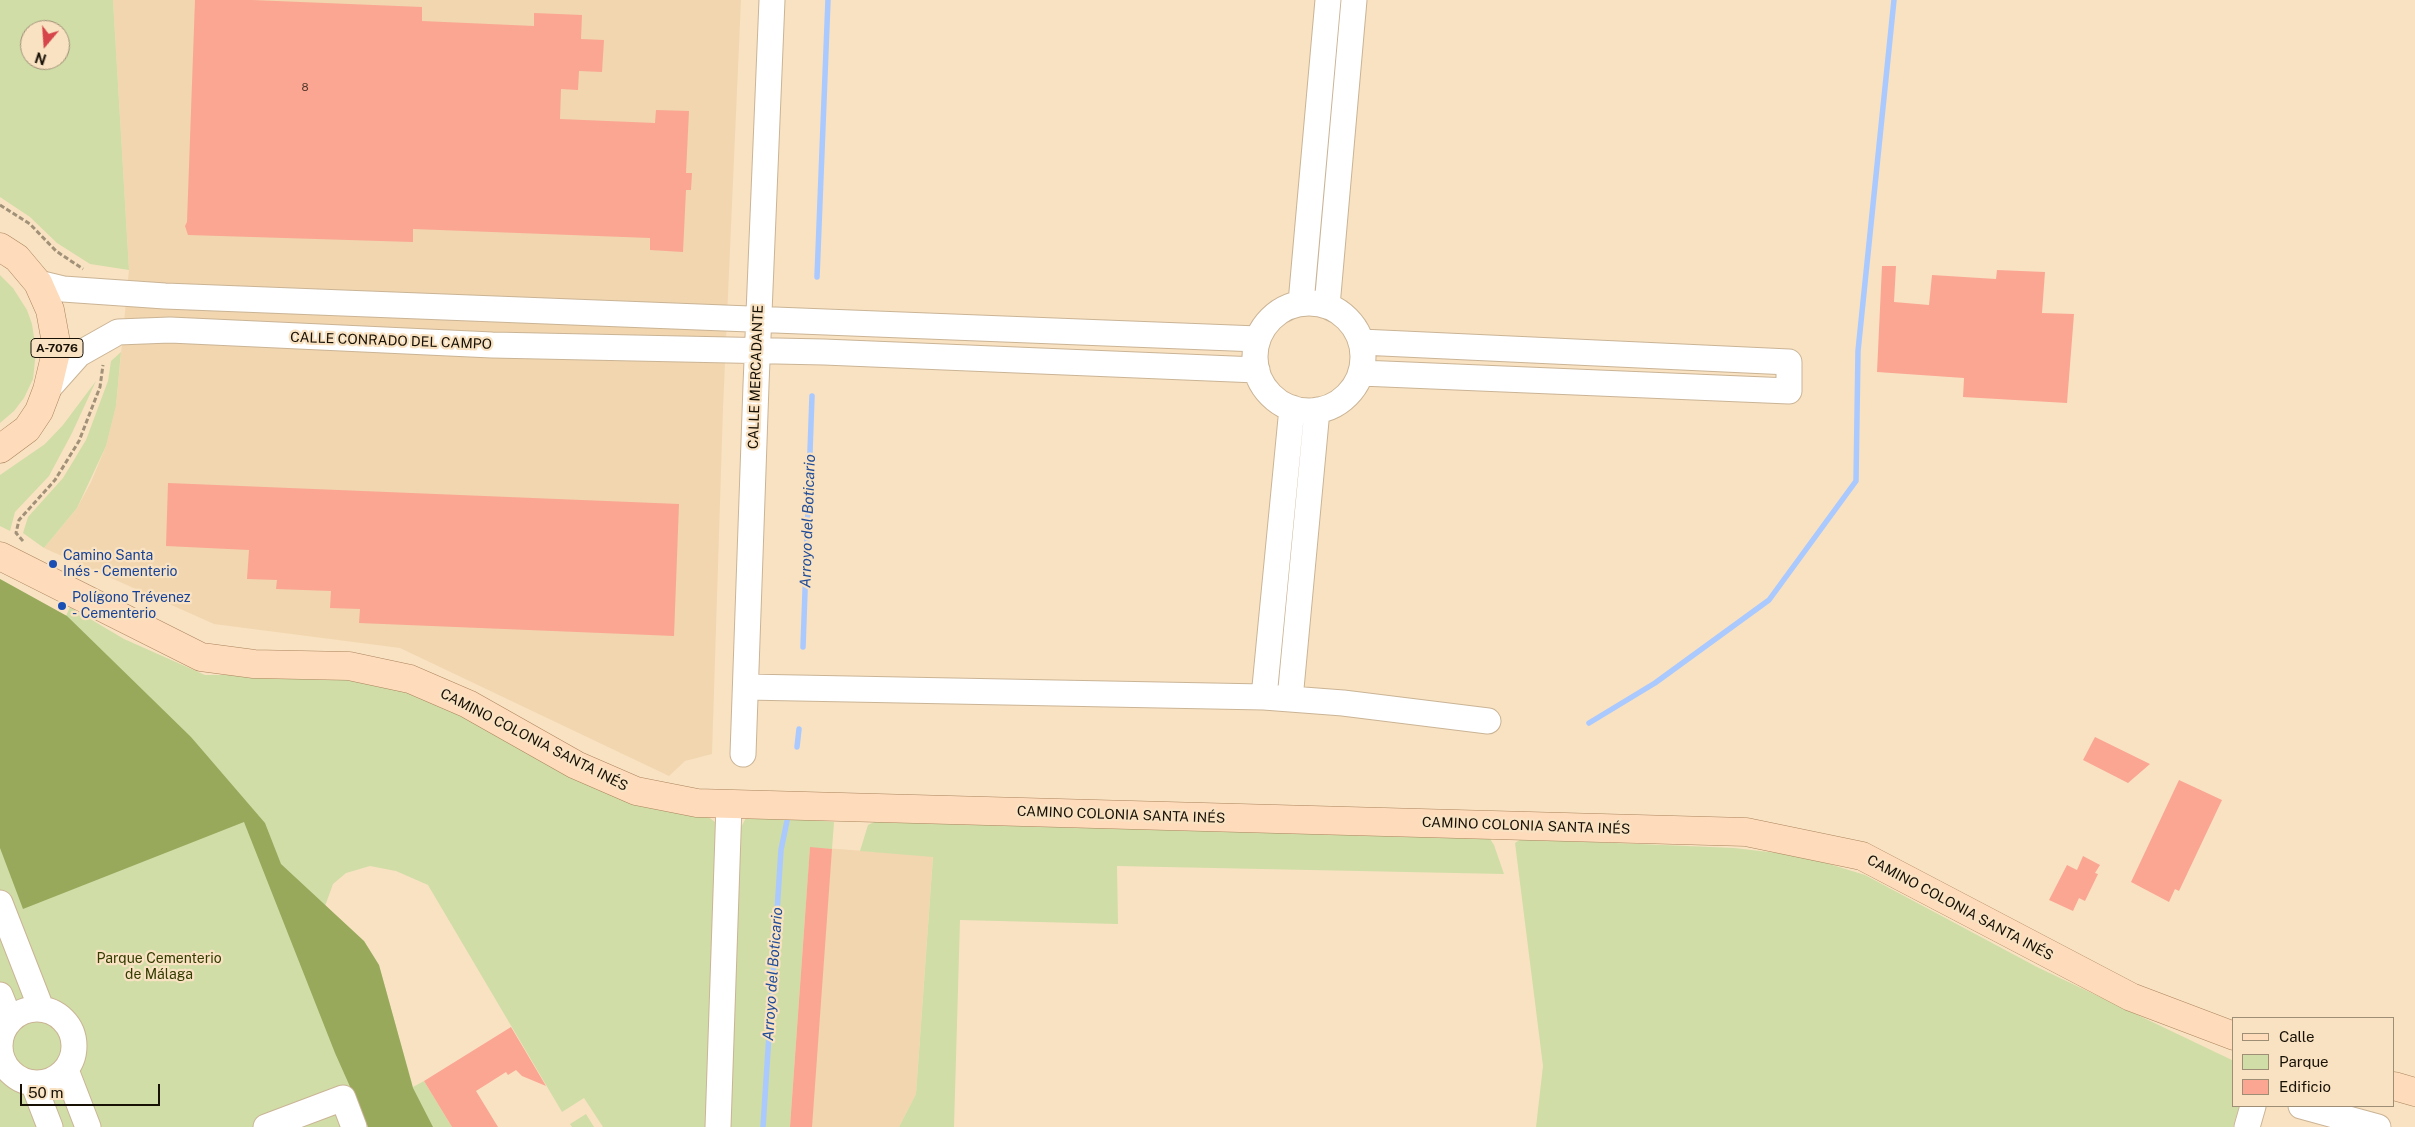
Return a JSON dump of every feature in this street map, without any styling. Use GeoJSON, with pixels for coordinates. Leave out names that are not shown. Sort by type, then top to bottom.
{"type":"FeatureCollection","features":[{"type":"Feature","properties":{"kind":"main road","name":"A-7076"},"geometry":{"type":"LineString","coordinates":[[0,247],[17,258],[38,283],[50,310],[57,348],[47,390],[39,411],[27,429],[0,449]]}},
{"type":"Feature","properties":{"kind":"main road","name":"CAMINO COLONIA SANTA INÉS"},"geometry":{"type":"LineString","coordinates":[[11,553],[151,633],[202,657],[254,664],[349,666],[410,679],[468,704],[576,764],[636,792],[697,803],[729,805],[1746,832],[1862,856],[2131,997],[2232,1035]]}},
{"type":"Feature","properties":{"kind":"main road"},"geometry":{"type":"LineString","coordinates":[[2395,1086],[2415,1092]]}},
{"type":"Feature","properties":{"kind":"street","name":"CALLE MERCADANTE"},"geometry":{"type":"LineString","coordinates":[[743,754],[772,0]]}},
{"type":"Feature","properties":{"kind":"street"},"geometry":{"type":"LineString","coordinates":[[1301,303],[1328,0]]}},
{"type":"Feature","properties":{"kind":"street"},"geometry":{"type":"LineString","coordinates":[[1327,306],[1354,0]]}},
{"type":"Feature","properties":{"kind":"street"},"geometry":{"type":"LineString","coordinates":[[38,283],[62,289],[120,294],[759,321],[1258,339]]}},
{"type":"Feature","properties":{"kind":"street"},"geometry":{"type":"LineString","coordinates":[[1301,303],[1327,306],[1348,320],[1361,342],[1363,358],[1361,373],[1354,387],[1344,398],[1332,406],[1317,410],[1292,408],[1270,393],[1261,383],[1256,370],[1255,355],[1258,339],[1264,326],[1274,315],[1287,307],[1301,303]]}},
{"type":"Feature","properties":{"kind":"street","name":"CALLE CONRADO DEL CAMPO"},"geometry":{"type":"LineString","coordinates":[[47,390],[79,354],[118,332],[170,330],[492,346],[824,352],[1256,370]]}},
{"type":"Feature","properties":{"kind":"street"},"geometry":{"type":"LineString","coordinates":[[1361,342],[1789,362],[1789,391],[1361,373]]}},
{"type":"Feature","properties":{"kind":"street"},"geometry":{"type":"LineString","coordinates":[[1264,697],[1292,408]]}},
{"type":"Feature","properties":{"kind":"street"},"geometry":{"type":"LineString","coordinates":[[1290,699],[1317,410]]}},
{"type":"Feature","properties":{"kind":"street"},"geometry":{"type":"LineString","coordinates":[[746,687],[1264,697],[1488,721]]}},
{"type":"Feature","properties":{"kind":"street"},"geometry":{"type":"LineString","coordinates":[[718,1127],[729,805]]}},
{"type":"Feature","properties":{"kind":"street"},"geometry":{"type":"LineString","coordinates":[[0,903],[41,1008]]}},
{"type":"Feature","properties":{"kind":"street"},"geometry":{"type":"LineString","coordinates":[[0,995],[10,1020]]}},
{"type":"Feature","properties":{"kind":"street"},"geometry":{"type":"LineString","coordinates":[[41,1008],[59,1015],[72,1029],[75,1043],[73,1057],[66,1070],[51,1080],[33,1083],[4,1072],[0,1052],[1,1035],[10,1020],[24,1010],[41,1008]]}},
{"type":"Feature","properties":{"kind":"street"},"geometry":{"type":"LineString","coordinates":[[66,1070],[88,1127]]}},
{"type":"Feature","properties":{"kind":"street"},"geometry":{"type":"LineString","coordinates":[[33,1083],[50,1127]]}},
{"type":"Feature","properties":{"kind":"street"},"geometry":{"type":"LineString","coordinates":[[266,1127],[343,1098],[354,1127]]}},
{"type":"Feature","properties":{"kind":"street"},"geometry":{"type":"LineString","coordinates":[[2247,1127],[2253,1107]]}},
{"type":"Feature","properties":{"kind":"street"},"geometry":{"type":"LineString","coordinates":[[2305,1107],[2378,1127]]}},
{"type":"Feature","properties":{"kind":"path"},"geometry":{"type":"LineString","coordinates":[[0,205],[30,224],[56,251],[84,269]]}},
{"type":"Feature","properties":{"kind":"path"},"geometry":{"type":"LineString","coordinates":[[11,553],[19,520],[55,480],[78,441],[100,387],[105,340]]}},
{"type":"Feature","properties":{"kind":"shaded area"},"geometry":{"type":"Polygon","coordinates":[[[113,0],[741,0],[723,408],[712,754],[685,761],[669,776],[400,648],[214,624],[44,548],[77,508],[91,482],[106,446],[116,406],[129,270],[113,0]]]}},
{"type":"Feature","properties":{"kind":"shaded area"},"geometry":{"type":"Polygon","coordinates":[[[810,847],[933,856],[916,1094],[899,1127],[790,1127],[810,847]]]}},
{"type":"Feature","properties":{"kind":"green space"},"geometry":{"type":"Polygon","coordinates":[[[0,0],[113,0],[129,270],[90,264],[57,243],[30,217],[0,197],[0,0]]]}},
{"type":"Feature","properties":{"kind":"green space"},"geometry":{"type":"Polygon","coordinates":[[[0,275],[13,288],[27,310],[32,324],[36,351],[33,379],[24,398],[14,411],[0,423],[0,275]]]}},
{"type":"Feature","properties":{"kind":"green space"},"geometry":{"type":"Polygon","coordinates":[[[121,352],[116,406],[106,446],[77,508],[44,548],[23,533],[28,517],[63,478],[86,440],[108,381],[111,361],[121,352]]]}},
{"type":"Feature","properties":{"kind":"green space"},"geometry":{"type":"Polygon","coordinates":[[[96,381],[72,433],[49,476],[15,512],[10,531],[0,526],[0,475],[45,444],[63,425],[96,381]]]}},
{"type":"Feature","properties":{"kind":"green space","name":"Parque Cementerio de Málaga"},"geometry":{"type":"Polygon","coordinates":[[[0,579],[66,616],[70,607],[124,639],[205,675],[339,674],[391,684],[707,816],[719,825],[707,1127],[603,1127],[584,1098],[562,1112],[428,885],[396,871],[370,866],[346,873],[333,884],[325,906],[364,941],[379,965],[413,1087],[424,1081],[452,1127],[0,1127],[0,579]]]}},
{"type":"Feature","properties":{"kind":"green space"},"geometry":{"type":"Polygon","coordinates":[[[0,579],[67,616],[191,737],[265,823],[281,864],[364,941],[379,965],[413,1088],[433,1127],[368,1127],[335,1053],[244,822],[23,909],[0,848],[0,579]]]}},
{"type":"Feature","properties":{"kind":"green space"},"geometry":{"type":"Polygon","coordinates":[[[748,814],[834,822],[832,849],[810,848],[790,1127],[727,1127],[738,833],[748,814]]]}},
{"type":"Feature","properties":{"kind":"green space"},"geometry":{"type":"Polygon","coordinates":[[[880,819],[1487,834],[1494,845],[1504,874],[1117,866],[1118,924],[960,920],[954,1127],[899,1127],[916,1094],[933,857],[860,851],[868,825],[880,819]]]}},
{"type":"Feature","properties":{"kind":"green space"},"geometry":{"type":"Polygon","coordinates":[[[1521,839],[1734,848],[1803,856],[1865,875],[2037,967],[2232,1060],[2232,1107],[2239,1107],[2233,1127],[1536,1127],[1543,1066],[1515,843],[1521,839]]]}},
{"type":"Feature","properties":{"kind":"green space"},"geometry":{"type":"Polygon","coordinates":[[[586,1114],[594,1127],[572,1127],[570,1124],[586,1114]]]}},
{"type":"Feature","properties":{"kind":"building"},"geometry":{"type":"Polygon","coordinates":[[[195,0],[252,0],[422,7],[422,21],[534,26],[534,13],[582,15],[581,39],[604,40],[602,72],[579,71],[578,90],[561,89],[560,119],[655,123],[656,110],[689,111],[686,173],[692,173],[691,190],[686,190],[683,252],[650,250],[650,238],[413,229],[413,242],[188,235],[185,226],[187,222],[195,0]]]}},
{"type":"Feature","properties":{"kind":"building"},"geometry":{"type":"Polygon","coordinates":[[[1882,266],[1896,266],[1894,302],[1929,305],[1932,275],[1996,279],[1997,270],[2045,272],[2042,313],[2074,314],[2067,403],[1963,397],[1964,378],[1877,372],[1882,266]]]}},
{"type":"Feature","properties":{"kind":"building"},"geometry":{"type":"Polygon","coordinates":[[[168,483],[679,504],[674,636],[359,623],[360,609],[330,608],[331,591],[276,589],[277,580],[247,579],[249,550],[166,546],[168,483]]]}},
{"type":"Feature","properties":{"kind":"building"},"geometry":{"type":"Polygon","coordinates":[[[2095,737],[2150,764],[2128,783],[2083,760],[2095,737]]]}},
{"type":"Feature","properties":{"kind":"building"},"geometry":{"type":"Polygon","coordinates":[[[2179,780],[2222,800],[2179,891],[2175,889],[2169,902],[2131,882],[2179,780]]]}},
{"type":"Feature","properties":{"kind":"building"},"geometry":{"type":"Polygon","coordinates":[[[810,847],[832,849],[812,1127],[790,1127],[810,847]]]}},
{"type":"Feature","properties":{"kind":"building"},"geometry":{"type":"Polygon","coordinates":[[[2083,856],[2100,865],[2095,873],[2098,874],[2085,901],[2079,898],[2073,911],[2049,900],[2067,865],[2077,870],[2083,856]]]}},
{"type":"Feature","properties":{"kind":"building"},"geometry":{"type":"Polygon","coordinates":[[[511,1027],[546,1086],[522,1076],[516,1070],[508,1075],[506,1072],[476,1091],[498,1127],[452,1127],[424,1081],[511,1027]]]}},
{"type":"Feature","properties":{"kind":"waterway"},"geometry":{"type":"LineString","coordinates":[[817,277],[828,0]]}},
{"type":"Feature","properties":{"kind":"waterway"},"geometry":{"type":"LineString","coordinates":[[1589,723],[1655,683],[1769,600],[1856,481],[1858,351],[1894,0]]}},
{"type":"Feature","properties":{"kind":"waterway","name":"Arroyo del Boticario"},"geometry":{"type":"LineString","coordinates":[[803,647],[812,396]]}},
{"type":"Feature","properties":{"kind":"waterway"},"geometry":{"type":"LineString","coordinates":[[797,747],[799,729]]}},
{"type":"Feature","properties":{"kind":"waterway","name":"Arroyo del Boticario"},"geometry":{"type":"LineString","coordinates":[[763,1127],[781,850],[787,821]]}},
{"type":"Feature","properties":{"kind":"place","name":"Camino Santa Inés - Cementerio"},"geometry":{"type":"Point","coordinates":[53,564]}},
{"type":"Feature","properties":{"kind":"place","name":"Polígono Trévenez - Cementerio"},"geometry":{"type":"Point","coordinates":[62,606]}}]}
